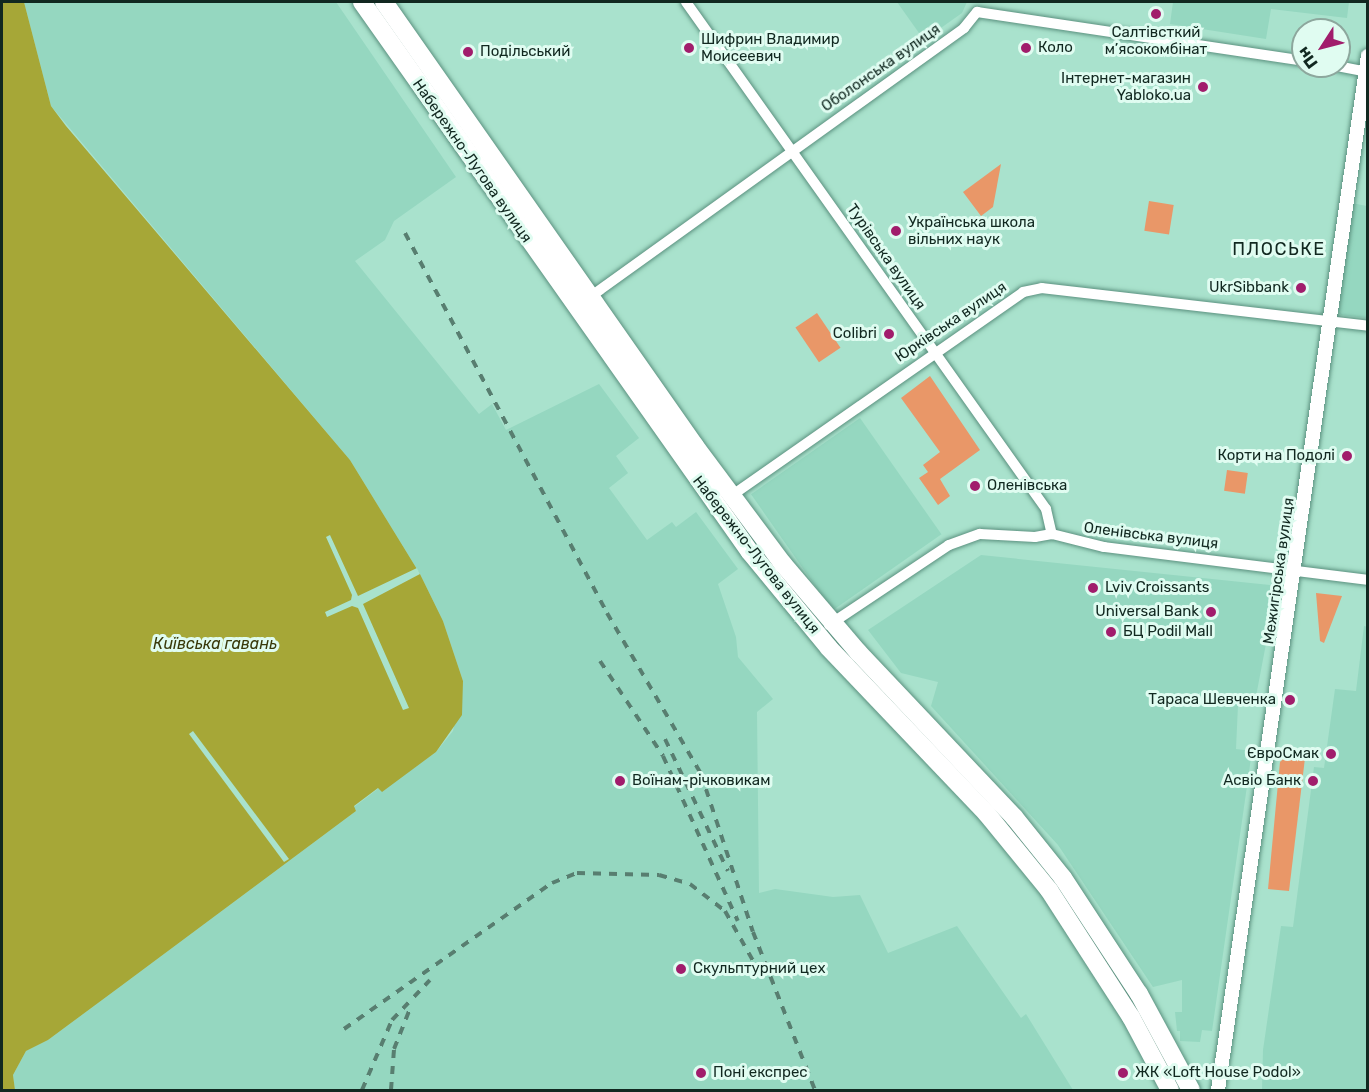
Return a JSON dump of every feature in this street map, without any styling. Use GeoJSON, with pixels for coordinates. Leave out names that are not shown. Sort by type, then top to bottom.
{"type":"FeatureCollection","features":[{"type":"Feature","properties":{"kind":"main road","name":"Набережно-Лугова вулиця"},"geometry":{"type":"LineString","coordinates":[[362,2],[712,501],[816,633],[1029,863],[1101,967],[1170,1090]]}},
{"type":"Feature","properties":{"kind":"main road","name":"Набережно-Лугова вулиця"},"geometry":{"type":"LineString","coordinates":[[384,2],[731,496],[832,623],[1042,850],[1133,984],[1191,1090]]}},
{"type":"Feature","properties":{"kind":"street","name":"Турівська вулиця"},"geometry":{"type":"LineString","coordinates":[[686,2],[1046,509],[1052,534]]}},
{"type":"Feature","properties":{"kind":"street","name":"Оболонська вулиця"},"geometry":{"type":"LineString","coordinates":[[590,297],[964,28],[977,7],[1291,59]]}},
{"type":"Feature","properties":{"kind":"street","name":"Межигірська вулиця"},"geometry":{"type":"LineString","coordinates":[[1218,1090],[1296,571],[1329,321],[1368,56]]}},
{"type":"Feature","properties":{"kind":"street"},"geometry":{"type":"LineString","coordinates":[[1351,68],[1366,71]]}},
{"type":"Feature","properties":{"kind":"street","name":"Юрківська вулиця"},"geometry":{"type":"LineString","coordinates":[[731,496],[1016,295],[1042,288],[1368,326]]}},
{"type":"Feature","properties":{"kind":"street","name":"Оленівська вулиця"},"geometry":{"type":"LineString","coordinates":[[816,633],[959,540],[980,534],[1035,537],[1052,534],[1104,547],[1368,580]]}},
{"type":"Feature","properties":{"kind":"shaded area"},"geometry":{"type":"Polygon","coordinates":[[[24,2],[336,2],[456,177],[394,221],[385,240],[355,261],[479,414],[492,404],[506,430],[599,384],[639,438],[616,456],[628,473],[609,488],[647,540],[672,522],[676,527],[696,512],[738,569],[718,584],[736,637],[738,657],[773,699],[757,712],[759,893],[775,889],[833,897],[860,895],[888,953],[957,926],[1021,1018],[1026,1014],[1073,1090],[15,1090],[13,1075],[26,1051],[48,1040],[356,811],[354,807],[379,788],[382,791],[436,752],[453,731],[463,681],[443,621],[420,574],[350,460],[51,106],[24,2]]]}},
{"type":"Feature","properties":{"kind":"shaded area"},"geometry":{"type":"Polygon","coordinates":[[[897,2],[967,2],[962,13],[924,40],[897,2]]]}},
{"type":"Feature","properties":{"kind":"shaded area"},"geometry":{"type":"Polygon","coordinates":[[[1173,2],[1349,2],[1347,18],[1271,9],[1266,39],[1170,24],[1173,2]]]}},
{"type":"Feature","properties":{"kind":"shaded area"},"geometry":{"type":"Polygon","coordinates":[[[1001,164],[993,207],[981,216],[963,192],[1001,164]]]}},
{"type":"Feature","properties":{"kind":"shaded area"},"geometry":{"type":"Polygon","coordinates":[[[1149,201],[1174,205],[1169,235],[1144,231],[1149,201]]]}},
{"type":"Feature","properties":{"kind":"shaded area"},"geometry":{"type":"Polygon","coordinates":[[[1351,203],[1367,206],[1367,318],[1341,315],[1337,311],[1351,203]]]}},
{"type":"Feature","properties":{"kind":"shaded area"},"geometry":{"type":"Polygon","coordinates":[[[817,313],[840,348],[819,362],[795,328],[817,313]]]}},
{"type":"Feature","properties":{"kind":"shaded area"},"geometry":{"type":"Polygon","coordinates":[[[930,376],[980,450],[940,479],[950,496],[938,505],[919,478],[928,472],[923,465],[940,452],[901,398],[930,376]]]}},
{"type":"Feature","properties":{"kind":"shaded area"},"geometry":{"type":"Polygon","coordinates":[[[860,418],[941,534],[833,611],[751,494],[860,418]]]}},
{"type":"Feature","properties":{"kind":"shaded area"},"geometry":{"type":"Polygon","coordinates":[[[1227,470],[1248,473],[1245,494],[1224,491],[1227,470]]]}},
{"type":"Feature","properties":{"kind":"shaded area"},"geometry":{"type":"Polygon","coordinates":[[[981,555],[1270,585],[1276,591],[1254,707],[1238,705],[1236,749],[1252,751],[1212,1031],[1202,1030],[1200,1042],[1180,1041],[1180,1031],[1177,1031],[1175,1012],[1182,1012],[1182,980],[1153,987],[1058,845],[931,706],[938,682],[901,673],[868,630],[981,555]]]}},
{"type":"Feature","properties":{"kind":"shaded area"},"geometry":{"type":"Polygon","coordinates":[[[1316,593],[1342,596],[1324,643],[1320,641],[1316,593]]]}},
{"type":"Feature","properties":{"kind":"shaded area"},"geometry":{"type":"Polygon","coordinates":[[[1364,626],[1368,627],[1367,1090],[1262,1090],[1263,1050],[1281,926],[1293,927],[1314,767],[1324,768],[1335,689],[1356,691],[1364,626]]]}},
{"type":"Feature","properties":{"kind":"shaded area"},"geometry":{"type":"Polygon","coordinates":[[[1286,756],[1305,758],[1289,891],[1268,889],[1280,762],[1286,756]]]}},
{"type":"Feature","properties":{"kind":"water","name":"Київська гавань"},"geometry":{"type":"Polygon","coordinates":[[[2,2],[24,2],[51,106],[66,126],[350,460],[420,574],[443,621],[463,681],[462,715],[436,752],[382,792],[378,788],[354,806],[356,811],[48,1040],[26,1051],[13,1075],[15,1090],[2,1090],[2,2]]]}},
{"type":"Feature","properties":{"kind":"pier"},"geometry":{"type":"Polygon","coordinates":[[[330,535],[358,596],[417,568],[420,574],[363,604],[409,708],[403,710],[358,608],[352,606],[327,617],[325,612],[351,600],[352,595],[326,537],[330,535]]]}},
{"type":"Feature","properties":{"kind":"pier"},"geometry":{"type":"Polygon","coordinates":[[[193,731],[289,859],[284,862],[189,734],[193,731]]]}},
{"type":"Feature","properties":{"kind":"railway"},"geometry":{"type":"LineString","coordinates":[[405,233],[607,613],[701,774],[753,932],[815,1090]]}},
{"type":"Feature","properties":{"kind":"railway"},"geometry":{"type":"LineString","coordinates":[[600,661],[663,756],[738,921]]}},
{"type":"Feature","properties":{"kind":"railway"},"geometry":{"type":"LineString","coordinates":[[665,739],[728,871]]}},
{"type":"Feature","properties":{"kind":"railway"},"geometry":{"type":"LineString","coordinates":[[344,1029],[552,883],[577,873],[659,875],[690,884],[725,911],[756,966]]}},
{"type":"Feature","properties":{"kind":"railway"},"geometry":{"type":"LineString","coordinates":[[362,1090],[392,1020],[430,980]]}},
{"type":"Feature","properties":{"kind":"railway"},"geometry":{"type":"LineString","coordinates":[[391,1090],[394,1049],[411,1006]]}},
{"type":"Feature","properties":{"kind":"place","name":"Салтівсткий м’ясокомбінат"},"geometry":{"type":"Point","coordinates":[1156,14]}},
{"type":"Feature","properties":{"kind":"place","name":"Шифрин Владимир Моисеевич"},"geometry":{"type":"Point","coordinates":[689,48]}},
{"type":"Feature","properties":{"kind":"place","name":"Коло"},"geometry":{"type":"Point","coordinates":[1026,48]}},
{"type":"Feature","properties":{"kind":"place","name":"Подільський"},"geometry":{"type":"Point","coordinates":[468,52]}},
{"type":"Feature","properties":{"kind":"place","name":"Інтернет-магазин Yabloko.ua"},"geometry":{"type":"Point","coordinates":[1203,87]}},
{"type":"Feature","properties":{"kind":"place","name":"Українська школа вільних наук"},"geometry":{"type":"Point","coordinates":[896,231]}},
{"type":"Feature","properties":{"kind":"place","name":"UkrSibbank"},"geometry":{"type":"Point","coordinates":[1301,288]}},
{"type":"Feature","properties":{"kind":"place","name":"Colibri"},"geometry":{"type":"Point","coordinates":[889,334]}},
{"type":"Feature","properties":{"kind":"place","name":"Корти на Подолі"},"geometry":{"type":"Point","coordinates":[1347,456]}},
{"type":"Feature","properties":{"kind":"place","name":"Оленівська"},"geometry":{"type":"Point","coordinates":[975,486]}},
{"type":"Feature","properties":{"kind":"place","name":"Lviv Croissants"},"geometry":{"type":"Point","coordinates":[1093,588]}},
{"type":"Feature","properties":{"kind":"place","name":"Universal Bank"},"geometry":{"type":"Point","coordinates":[1211,612]}},
{"type":"Feature","properties":{"kind":"place","name":"БЦ Podil Mall"},"geometry":{"type":"Point","coordinates":[1111,632]}},
{"type":"Feature","properties":{"kind":"place","name":"Тараса Шевченка"},"geometry":{"type":"Point","coordinates":[1290,700]}},
{"type":"Feature","properties":{"kind":"place","name":"ЄвроСмак"},"geometry":{"type":"Point","coordinates":[1331,754]}},
{"type":"Feature","properties":{"kind":"place","name":"Воїнам-річковикам"},"geometry":{"type":"Point","coordinates":[620,781]}},
{"type":"Feature","properties":{"kind":"place","name":"Асвіо Банк"},"geometry":{"type":"Point","coordinates":[1313,781]}},
{"type":"Feature","properties":{"kind":"place","name":"Скульптурний цех"},"geometry":{"type":"Point","coordinates":[681,969]}},
{"type":"Feature","properties":{"kind":"place","name":"Поні експрес"},"geometry":{"type":"Point","coordinates":[701,1073]}},
{"type":"Feature","properties":{"kind":"place","name":"ЖК «Loft House Podol»"},"geometry":{"type":"Point","coordinates":[1123,1073]}},
{"type":"Feature","properties":{"kind":"district","name":"ПЛОСЬКЕ"},"geometry":{"type":"Point","coordinates":[1279,249]}}]}
